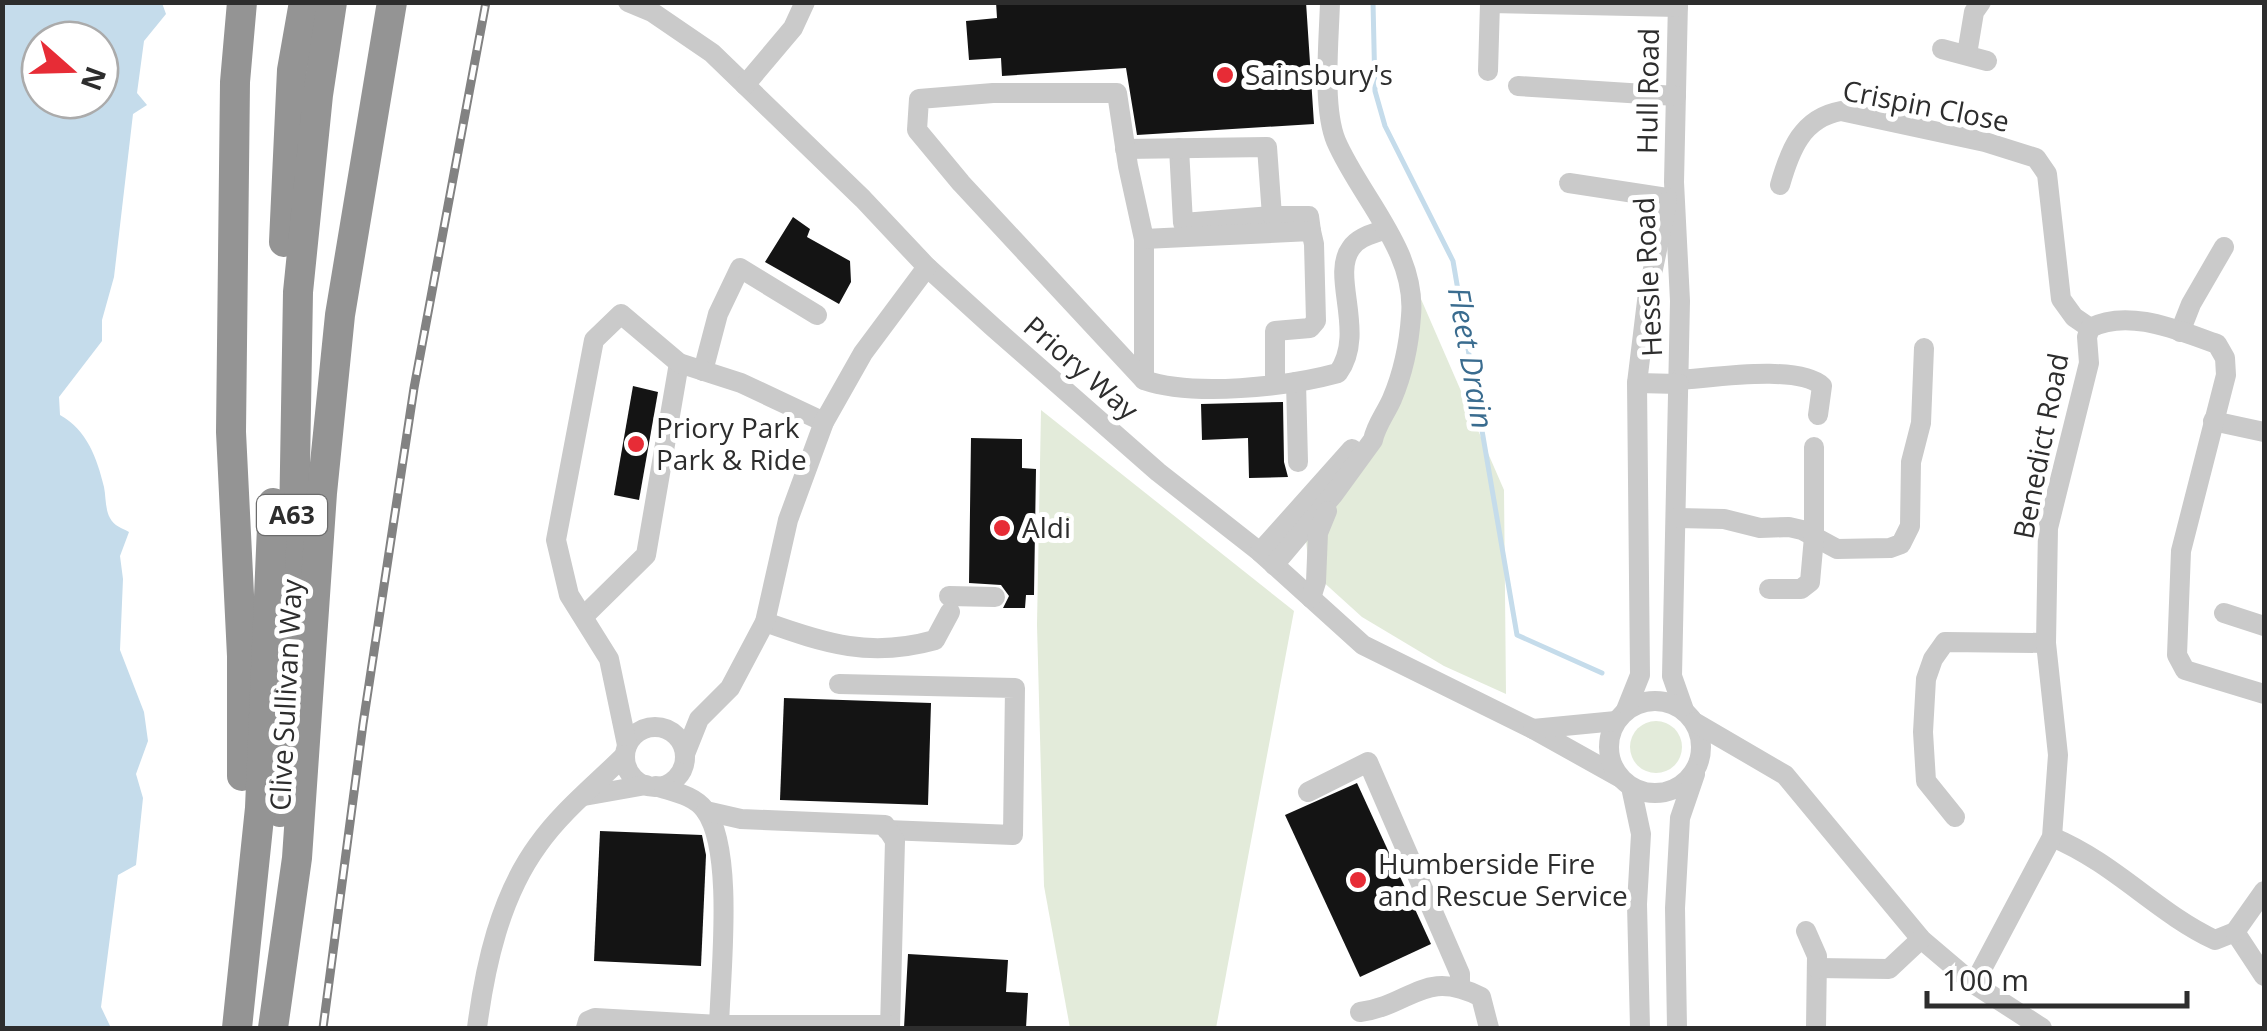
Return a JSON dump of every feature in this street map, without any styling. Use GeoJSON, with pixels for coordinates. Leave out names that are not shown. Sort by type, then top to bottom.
{"type":"FeatureCollection","features":[{"type":"Feature","properties":{"kind":"highway"},"geometry":{"type":"LineString","coordinates":[[228,1028],[242,797],[242,656],[231,432],[236,82],[242,2]]}},
{"type":"Feature","properties":{"kind":"highway","name":"Clive Sullivan Way"},"geometry":{"type":"LineString","coordinates":[[237,1028],[260,808],[292,70],[304,2]]}},
{"type":"Feature","properties":{"kind":"highway","name":"Clive Sullivan Way"},"geometry":{"type":"LineString","coordinates":[[260,1028],[292,642],[298,292],[318,95],[332,2]]}},
{"type":"Feature","properties":{"kind":"highway"},"geometry":{"type":"LineString","coordinates":[[273,1028],[297,858],[322,492],[340,315],[392,2]]}},
{"type":"Feature","properties":{"kind":"street","name":"Priory Way"},"geometry":{"type":"LineString","coordinates":[[628,2],[652,12],[712,53],[863,199],[927,267],[1158,472],[1267,559],[1364,645],[1533,729],[1625,782]]}},
{"type":"Feature","properties":{"kind":"street"},"geometry":{"type":"LineString","coordinates":[[746,85],[793,28],[805,2]]}},
{"type":"Feature","properties":{"kind":"street"},"geometry":{"type":"LineString","coordinates":[[1267,559],[1333,496],[1370,445],[1404,370],[1412,314],[1401,261],[1335,138],[1328,83],[1330,2]]}},
{"type":"Feature","properties":{"kind":"street"},"geometry":{"type":"LineString","coordinates":[[1488,71],[1490,2],[1678,4]]}},
{"type":"Feature","properties":{"kind":"street"},"geometry":{"type":"LineString","coordinates":[[1942,49],[1977,57],[1974,12],[1981,2]]}},
{"type":"Feature","properties":{"kind":"street","name":"Hull Road"},"geometry":{"type":"LineString","coordinates":[[1670,190],[1678,4]]}},
{"type":"Feature","properties":{"kind":"street"},"geometry":{"type":"LineString","coordinates":[[1518,86],[1676,96]]}},
{"type":"Feature","properties":{"kind":"street"},"geometry":{"type":"LineString","coordinates":[[1144,380],[1144,238],[1117,93],[993,93],[919,99],[917,130],[961,183],[1144,380],[1169,389],[1286,383],[1338,374],[1347,362],[1351,344],[1345,259],[1352,245],[1386,229]]}},
{"type":"Feature","properties":{"kind":"street","name":"Crispin Close"},"geometry":{"type":"LineString","coordinates":[[1780,185],[1801,133],[1821,114],[1841,111],[1985,142],[2036,158],[2047,174],[2061,299],[2074,317],[2090,328]]}},
{"type":"Feature","properties":{"kind":"street"},"geometry":{"type":"LineString","coordinates":[[1126,150],[1267,147],[1272,216]]}},
{"type":"Feature","properties":{"kind":"street"},"geometry":{"type":"LineString","coordinates":[[1179,148],[1183,223],[1310,216],[1316,322],[1310,328],[1275,331],[1298,462]]}},
{"type":"Feature","properties":{"kind":"street"},"geometry":{"type":"LineString","coordinates":[[1569,184],[1670,190]]}},
{"type":"Feature","properties":{"kind":"street","name":"Hessle Road"},"geometry":{"type":"LineString","coordinates":[[1670,190],[1680,301],[1672,676],[1689,716]]}},
{"type":"Feature","properties":{"kind":"street","name":"Hessle Road"},"geometry":{"type":"LineString","coordinates":[[1621,715],[1640,675],[1636,383],[1648,293],[1670,190]]}},
{"type":"Feature","properties":{"kind":"street"},"geometry":{"type":"LineString","coordinates":[[1144,238],[1311,232]]}},
{"type":"Feature","properties":{"kind":"street"},"geometry":{"type":"LineString","coordinates":[[2180,332],[2191,304],[2224,247]]}},
{"type":"Feature","properties":{"kind":"street"},"geometry":{"type":"LineString","coordinates":[[584,796],[674,780],[699,720],[730,688],[765,622],[788,520],[824,422],[863,353],[927,267]]}},
{"type":"Feature","properties":{"kind":"street"},"geometry":{"type":"LineString","coordinates":[[703,371],[718,314],[740,268],[817,315]]}},
{"type":"Feature","properties":{"kind":"street"},"geometry":{"type":"LineString","coordinates":[[586,1028],[588,1021],[595,1018],[719,1027],[890,1027],[895,841],[884,826],[741,819],[651,786],[630,774],[622,714],[608,659],[569,595],[556,540],[594,340],[621,314],[679,362],[741,383],[824,422]]}},
{"type":"Feature","properties":{"kind":"street","name":"Benedict Road"},"geometry":{"type":"LineString","coordinates":[[1974,984],[2052,837],[2058,755],[2046,643],[2048,528],[2088,363],[2090,328],[2131,320],[2217,344],[2225,358],[2226,375],[2181,551],[2177,655],[2185,670],[2264,694]]}},
{"type":"Feature","properties":{"kind":"street"},"geometry":{"type":"LineString","coordinates":[[1677,518],[1789,528],[1837,549],[1890,548],[1906,538],[1910,526],[1911,462],[1921,423],[1924,348]]}},
{"type":"Feature","properties":{"kind":"street"},"geometry":{"type":"LineString","coordinates":[[584,616],[646,555],[679,362]]}},
{"type":"Feature","properties":{"kind":"street"},"geometry":{"type":"LineString","coordinates":[[1636,383],[1790,374],[1810,378],[1822,386],[1818,415]]}},
{"type":"Feature","properties":{"kind":"street"},"geometry":{"type":"LineString","coordinates":[[2214,422],[2264,432]]}},
{"type":"Feature","properties":{"kind":"street"},"geometry":{"type":"LineString","coordinates":[[1267,559],[1356,444],[1374,430]]}},
{"type":"Feature","properties":{"kind":"street"},"geometry":{"type":"LineString","coordinates":[[1768,588],[1802,589],[1810,582],[1814,448]]}},
{"type":"Feature","properties":{"kind":"street"},"geometry":{"type":"LineString","coordinates":[[1311,598],[1316,582],[1318,534],[1333,496]]}},
{"type":"Feature","properties":{"kind":"street"},"geometry":{"type":"LineString","coordinates":[[765,622],[825,643],[899,650],[935,640],[950,604],[996,598]]}},
{"type":"Feature","properties":{"kind":"street"},"geometry":{"type":"LineString","coordinates":[[2224,613],[2264,626]]}},
{"type":"Feature","properties":{"kind":"street"},"geometry":{"type":"LineString","coordinates":[[1955,817],[1926,781],[1926,679],[1933,659],[1945,642],[2046,643]]}},
{"type":"Feature","properties":{"kind":"street"},"geometry":{"type":"LineString","coordinates":[[840,684],[1015,688],[1013,835],[887,830]]}},
{"type":"Feature","properties":{"kind":"street"},"geometry":{"type":"LineString","coordinates":[[1533,729],[1621,715],[1640,702],[1670,703],[1785,775],[1921,939],[1974,984],[2042,1028]]}},
{"type":"Feature","properties":{"kind":"street"},"geometry":{"type":"LineString","coordinates":[[622,714],[676,736],[698,804],[719,846],[723,882],[719,1027]]}},
{"type":"Feature","properties":{"kind":"street"},"geometry":{"type":"LineString","coordinates":[[1621,715],[1608,750],[1625,782],[1641,834],[1637,904],[1640,1028]]}},
{"type":"Feature","properties":{"kind":"street"},"geometry":{"type":"LineString","coordinates":[[1677,1028],[1675,908],[1680,818],[1702,748],[1689,716]]}},
{"type":"Feature","properties":{"kind":"street"},"geometry":{"type":"LineString","coordinates":[[477,1028],[485,971],[506,904],[538,845],[626,750],[632,737],[654,727],[699,720]]}},
{"type":"Feature","properties":{"kind":"street"},"geometry":{"type":"LineString","coordinates":[[1625,782],[1645,792],[1675,789],[1688,780],[1698,764],[1748,753]]}},
{"type":"Feature","properties":{"kind":"street"},"geometry":{"type":"LineString","coordinates":[[1308,792],[1368,762],[1460,974],[1460,986]]}},
{"type":"Feature","properties":{"kind":"street"},"geometry":{"type":"LineString","coordinates":[[2052,837],[2078,848],[2215,940],[2234,932],[2264,891]]}},
{"type":"Feature","properties":{"kind":"street"},"geometry":{"type":"LineString","coordinates":[[1806,931],[1817,956],[1816,1028]]}},
{"type":"Feature","properties":{"kind":"street"},"geometry":{"type":"LineString","coordinates":[[2234,932],[2264,976]]}},
{"type":"Feature","properties":{"kind":"street"},"geometry":{"type":"LineString","coordinates":[[1817,968],[1890,969],[1921,939]]}},
{"type":"Feature","properties":{"kind":"street"},"geometry":{"type":"LineString","coordinates":[[1360,1012],[1382,1009],[1430,984],[1460,986],[1481,996],[1489,1028]]}},
{"type":"Feature","properties":{"kind":"green space"},"geometry":{"type":"Polygon","coordinates":[[[1421,299],[1504,490],[1506,694],[1444,666],[1362,617],[1309,569],[1305,531],[1405,391],[1421,299]]]}},
{"type":"Feature","properties":{"kind":"green space"},"geometry":{"type":"Polygon","coordinates":[[[1041,410],[1294,611],[1216,1028],[1070,1028],[1044,886],[1037,625],[1041,410]]]}},
{"type":"Feature","properties":{"kind":"green space"},"geometry":{"type":"Polygon","coordinates":[[[1656,721],[1674,729],[1682,747],[1674,765],[1656,773],[1638,765],[1630,747],[1638,729],[1656,721]]]}},
{"type":"Feature","properties":{"kind":"water"},"geometry":{"type":"Polygon","coordinates":[[[2,3],[162,3],[166,14],[144,41],[137,93],[147,105],[133,114],[114,277],[102,320],[102,341],[59,397],[60,415],[77,428],[94,455],[110,518],[129,532],[120,556],[120,650],[144,712],[148,741],[136,774],[143,798],[136,865],[118,875],[101,1007],[111,1028],[3,1028],[2,3]]]}},
{"type":"Feature","properties":{"kind":"building","name":"Sainsbury's"},"geometry":{"type":"Polygon","coordinates":[[[996,2],[1306,2],[1314,124],[1137,135],[1126,68],[1002,76],[1001,58],[969,60],[966,21],[997,18],[996,2]]]}},
{"type":"Feature","properties":{"kind":"building"},"geometry":{"type":"Polygon","coordinates":[[[793,217],[810,229],[807,237],[850,261],[851,282],[839,304],[765,262],[793,217]]]}},
{"type":"Feature","properties":{"kind":"building","name":"Priory Park Park & Ride"},"geometry":{"type":"Polygon","coordinates":[[[633,386],[658,392],[639,500],[614,495],[633,386]]]}},
{"type":"Feature","properties":{"kind":"building"},"geometry":{"type":"Polygon","coordinates":[[[1283,402],[1288,477],[1249,478],[1248,438],[1202,440],[1201,404],[1283,402]]]}},
{"type":"Feature","properties":{"kind":"building","name":"Aldi"},"geometry":{"type":"Polygon","coordinates":[[[971,438],[1022,439],[1022,468],[1036,469],[1034,595],[1026,595],[1025,608],[1003,608],[1009,596],[1001,585],[969,583],[971,438]]]}},
{"type":"Feature","properties":{"kind":"building"},"geometry":{"type":"Polygon","coordinates":[[[784,698],[931,703],[928,805],[780,800],[784,698]]]}},
{"type":"Feature","properties":{"kind":"building","name":"Humberside Fire and Rescue Service"},"geometry":{"type":"Polygon","coordinates":[[[1357,783],[1431,944],[1360,977],[1285,815],[1357,783]]]}},
{"type":"Feature","properties":{"kind":"building"},"geometry":{"type":"Polygon","coordinates":[[[600,831],[702,835],[706,855],[701,966],[594,961],[600,831]]]}},
{"type":"Feature","properties":{"kind":"building"},"geometry":{"type":"Polygon","coordinates":[[[908,954],[1008,960],[1006,992],[1028,993],[1026,1028],[904,1028],[908,954]]]}},
{"type":"Feature","properties":{"kind":"waterway","name":"Fleet Drain"},"geometry":{"type":"LineString","coordinates":[[1373,2],[1375,91],[1385,126],[1453,261],[1517,635],[1602,673]]}},
{"type":"Feature","properties":{"kind":"railway"},"geometry":{"type":"LineString","coordinates":[[323,1028],[363,724],[414,388],[486,2]]}},
{"type":"Feature","properties":{"kind":"place","name":"Sainsbury's"},"geometry":{"type":"Point","coordinates":[1225,75]}},
{"type":"Feature","properties":{"kind":"place","name":"Priory Park Park & Ride"},"geometry":{"type":"Point","coordinates":[636,444]}},
{"type":"Feature","properties":{"kind":"place","name":"Aldi"},"geometry":{"type":"Point","coordinates":[1002,528]}},
{"type":"Feature","properties":{"kind":"place","name":"Humberside Fire and Rescue Service"},"geometry":{"type":"Point","coordinates":[1358,880]}}]}
